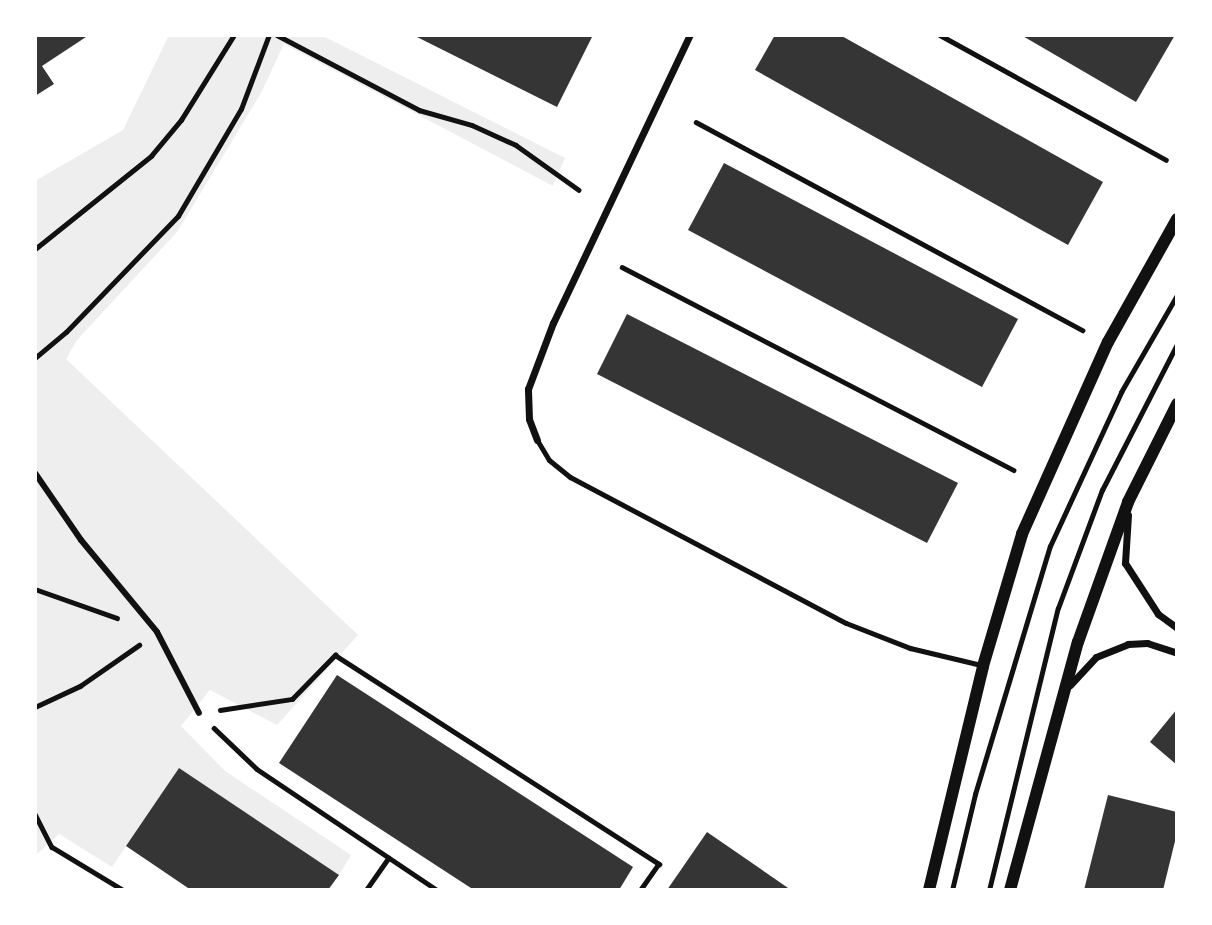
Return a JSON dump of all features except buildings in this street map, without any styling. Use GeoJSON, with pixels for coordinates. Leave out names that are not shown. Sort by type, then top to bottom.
{"type":"FeatureCollection","features":[{"type":"Feature","properties":{"kind":"street"},"geometry":{"type":"LineString","coordinates":[[537,440],[529,419],[528,390],[548,334],[690,35]]}},
{"type":"Feature","properties":{"kind":"street"},"geometry":{"type":"LineString","coordinates":[[929,890],[983,666],[1043,480],[1108,342],[1177,219]]}},
{"type":"Feature","properties":{"kind":"street"},"geometry":{"type":"LineString","coordinates":[[1010,890],[1060,700],[1128,502],[1177,404]]}},
{"type":"Feature","properties":{"kind":"street"},"geometry":{"type":"LineString","coordinates":[[35,473],[81,540],[157,632],[198,713]]}},
{"type":"Feature","properties":{"kind":"street"},"geometry":{"type":"LineString","coordinates":[[1128,502],[1125,563],[1158,614],[1177,628]]}},
{"type":"Feature","properties":{"kind":"street"},"geometry":{"type":"LineString","coordinates":[[1060,700],[1077,675],[1096,657],[1128,644],[1147,643],[1177,653]]}},
{"type":"Feature","properties":{"kind":"lane"},"geometry":{"type":"LineString","coordinates":[[952,890],[975,794],[1050,546],[1121,392],[1177,295]]}},
{"type":"Feature","properties":{"kind":"lane"},"geometry":{"type":"LineString","coordinates":[[989,890],[1058,608],[1102,490],[1177,344]]}},
{"type":"Feature","properties":{"kind":"lane"},"geometry":{"type":"LineString","coordinates":[[537,440],[549,460],[569,477],[846,623],[910,648],[983,666]]}},
{"type":"Feature","properties":{"kind":"path"},"geometry":{"type":"LineString","coordinates":[[35,249],[151,156],[181,120],[234,35]]}},
{"type":"Feature","properties":{"kind":"path"},"geometry":{"type":"LineString","coordinates":[[35,358],[66,332],[178,216],[241,109],[269,35]]}},
{"type":"Feature","properties":{"kind":"path"},"geometry":{"type":"LineString","coordinates":[[277,35],[419,110],[472,125],[516,145],[579,190]]}},
{"type":"Feature","properties":{"kind":"path"},"geometry":{"type":"LineString","coordinates":[[940,35],[1166,160]]}},
{"type":"Feature","properties":{"kind":"path"},"geometry":{"type":"LineString","coordinates":[[696,122],[1083,330]]}},
{"type":"Feature","properties":{"kind":"path"},"geometry":{"type":"LineString","coordinates":[[622,267],[1013,470]]}},
{"type":"Feature","properties":{"kind":"path"},"geometry":{"type":"LineString","coordinates":[[35,589],[157,632]]}},
{"type":"Feature","properties":{"kind":"path"},"geometry":{"type":"LineString","coordinates":[[35,706],[80,687],[157,632]]}},
{"type":"Feature","properties":{"kind":"path"},"geometry":{"type":"LineString","coordinates":[[198,713],[292,699],[335,655],[659,864],[641,890]]}},
{"type":"Feature","properties":{"kind":"path"},"geometry":{"type":"LineString","coordinates":[[198,713],[257,769],[437,890]]}},
{"type":"Feature","properties":{"kind":"path"},"geometry":{"type":"LineString","coordinates":[[35,814],[52,846],[124,890]]}},
{"type":"Feature","properties":{"kind":"path"},"geometry":{"type":"LineString","coordinates":[[366,890],[388,858]]}},
{"type":"Feature","properties":{"kind":"shaded area"},"geometry":{"type":"Polygon","coordinates":[[[169,35],[321,35],[565,158],[553,186],[284,44],[261,93],[177,232],[77,340],[66,359],[358,635],[277,725],[210,690],[181,726],[225,771],[351,855],[339,875],[179,768],[112,867],[59,834],[35,856],[35,181],[123,130],[169,35]]]}}]}
